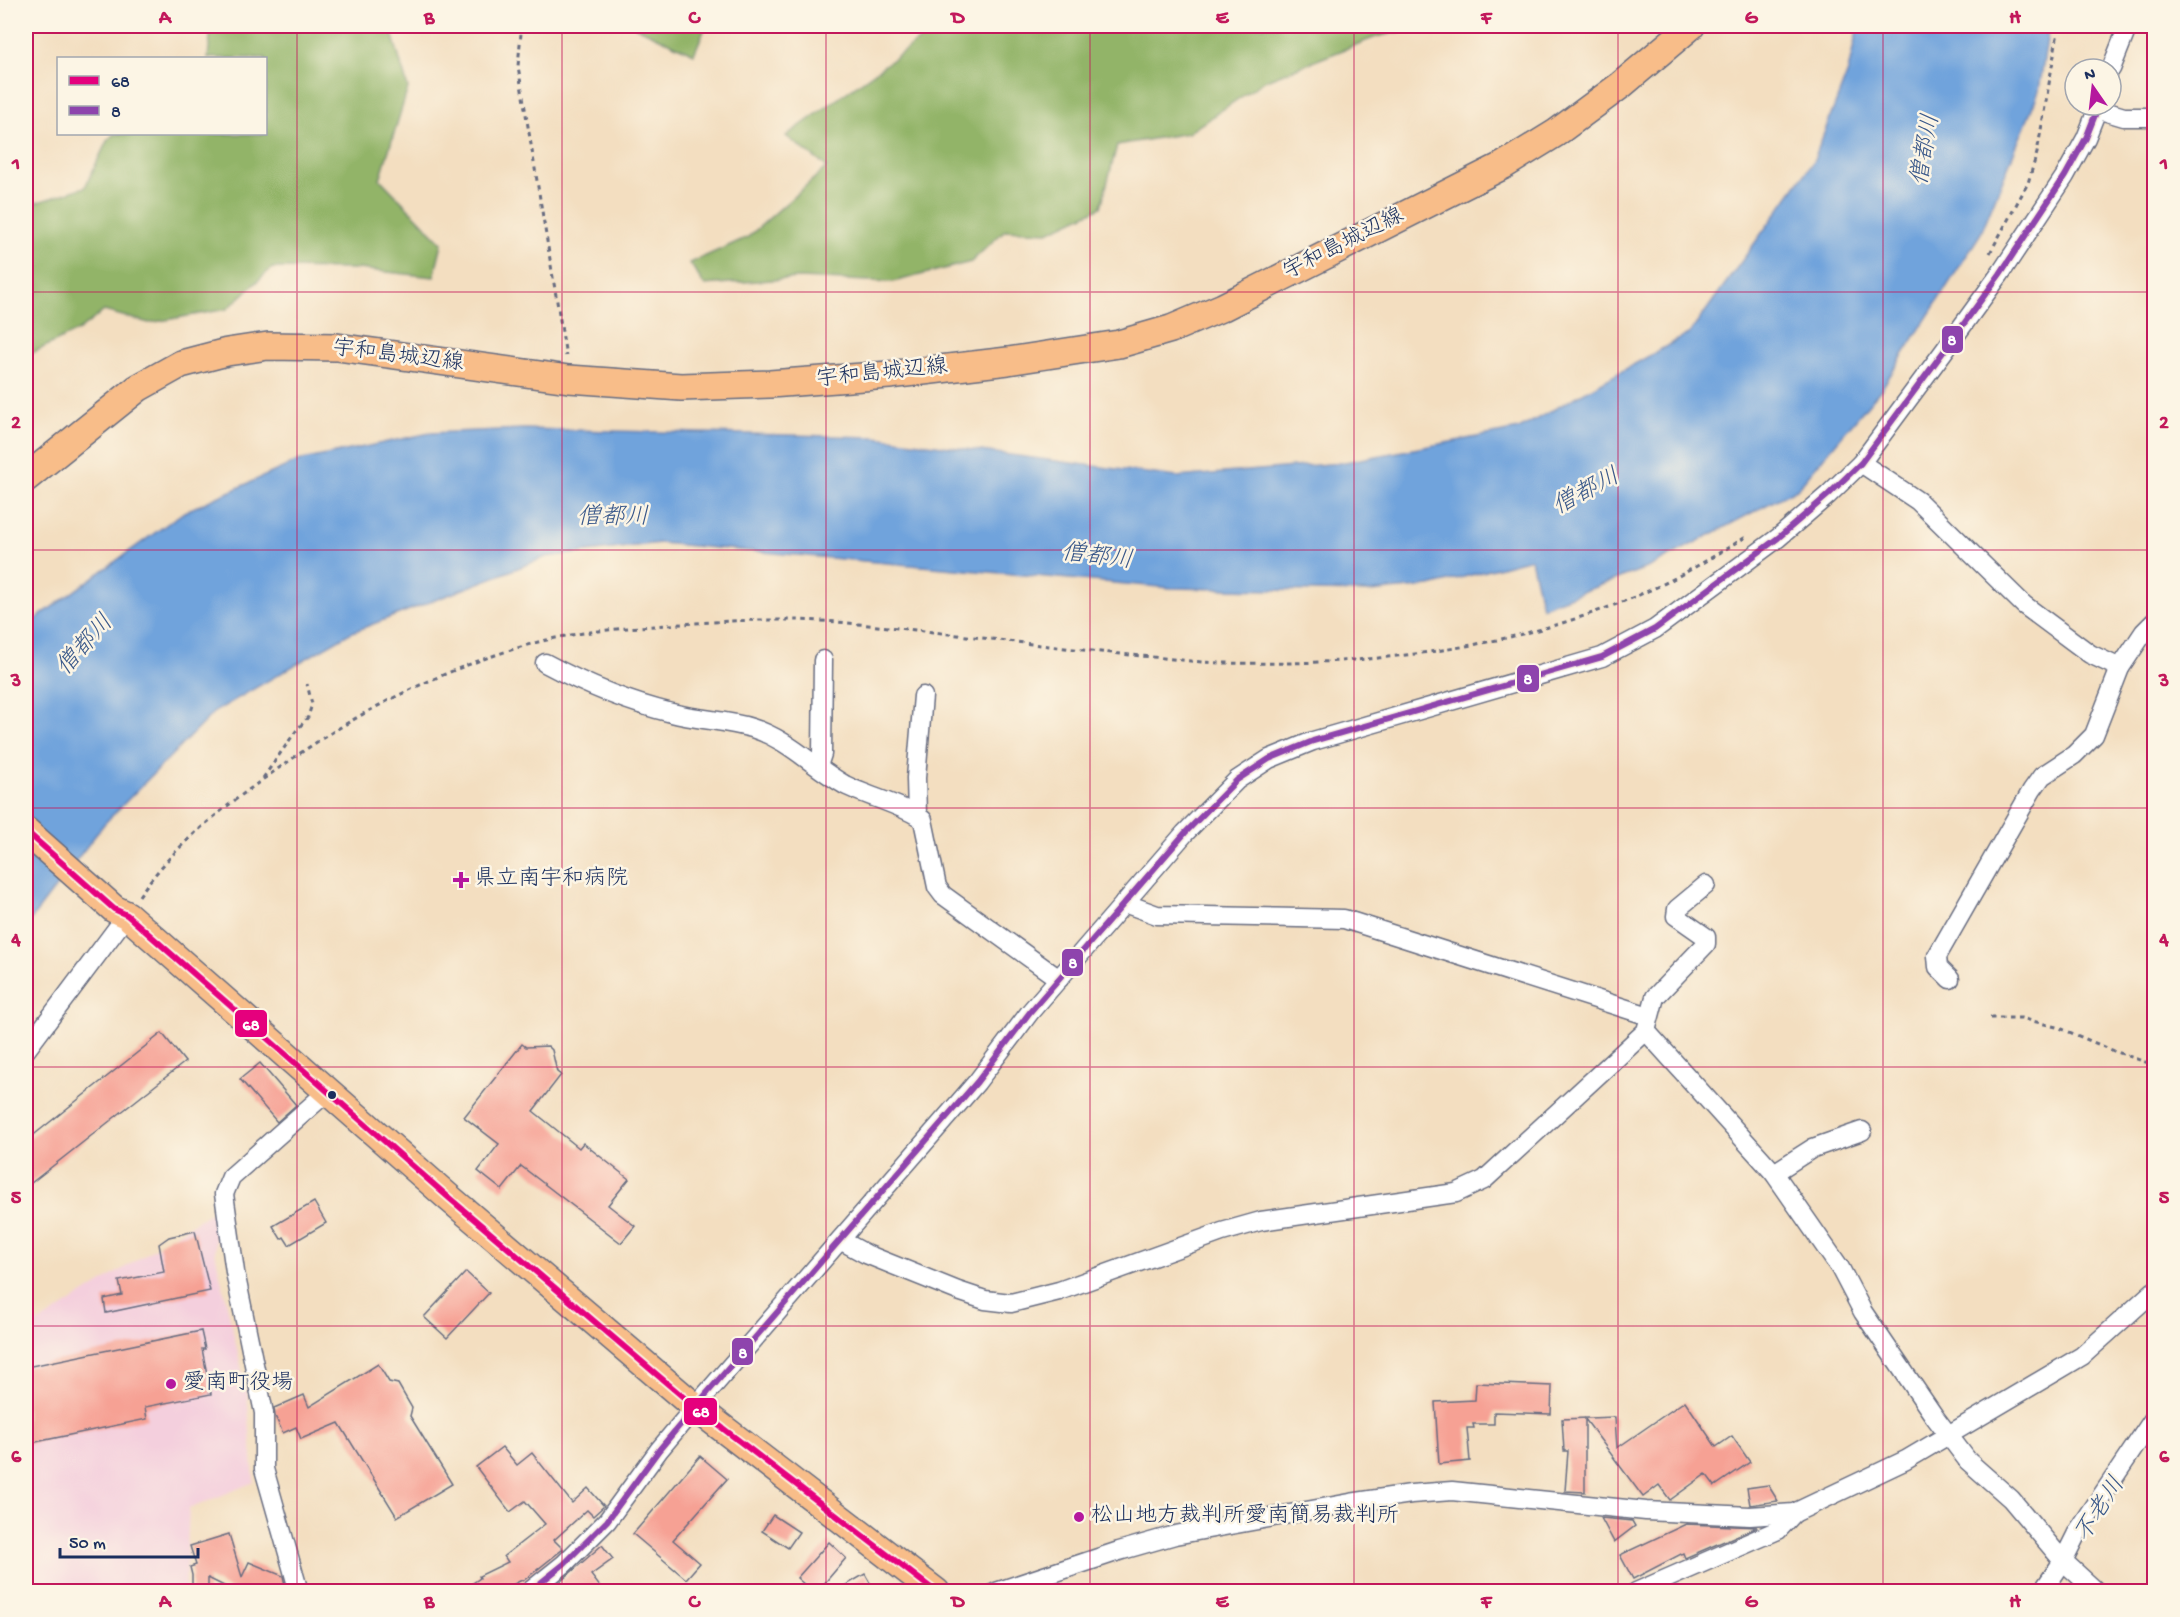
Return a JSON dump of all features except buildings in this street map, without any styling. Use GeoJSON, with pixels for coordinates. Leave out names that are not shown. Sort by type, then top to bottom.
{"type":"FeatureCollection","features":[{"type":"Feature","properties":{"kind":"main road","name":"宇和島城辺線"},"geometry":{"type":"LineString","coordinates":[[26,478],[138,388],[181,364],[227,352],[267,346],[337,347],[569,379],[681,387],[770,384],[889,375],[1008,361],[1119,344],[1171,329],[1223,307],[1504,165],[1556,133],[1622,86],[1690,26]]}},
{"type":"Feature","properties":{"kind":"main road"},"geometry":{"type":"LineString","coordinates":[[26,831],[695,1407],[936,1592]]}},
{"type":"Feature","properties":{"kind":"street"},"geometry":{"type":"LineString","coordinates":[[2115,57],[2127,26]]}},
{"type":"Feature","properties":{"kind":"street"},"geometry":{"type":"LineString","coordinates":[[529,1592],[564,1564],[607,1521],[659,1450],[977,1082],[1030,1012],[1185,833],[1237,780],[1269,759],[1323,738],[1602,657],[1654,629],[1724,580],[1820,503],[1861,463],[2000,273],[2065,176],[2086,138],[2094,117]]}},
{"type":"Feature","properties":{"kind":"street"},"geometry":{"type":"LineString","coordinates":[[2123,117],[2154,117]]}},
{"type":"Feature","properties":{"kind":"street"},"geometry":{"type":"LineString","coordinates":[[1861,463],[1918,501],[2024,605],[2090,654],[2120,668]]}},
{"type":"Feature","properties":{"kind":"street"},"geometry":{"type":"LineString","coordinates":[[1950,979],[1938,967],[1937,956],[2032,790],[2042,776],[2074,755],[2094,735],[2120,668],[2151,631]]}},
{"type":"Feature","properties":{"kind":"street"},"geometry":{"type":"LineString","coordinates":[[818,766],[822,754],[823,660]]}},
{"type":"Feature","properties":{"kind":"street"},"geometry":{"type":"LineString","coordinates":[[545,663],[589,686],[621,699],[673,714],[752,728],[779,740],[845,785],[917,815],[923,820],[937,887],[943,895],[1059,979]]}},
{"type":"Feature","properties":{"kind":"street"},"geometry":{"type":"LineString","coordinates":[[917,815],[916,778],[923,696]]}},
{"type":"Feature","properties":{"kind":"street"},"geometry":{"type":"LineString","coordinates":[[840,1240],[866,1254],[958,1291],[985,1300],[1011,1303],[1059,1291],[1222,1232],[1261,1221],[1456,1193],[1484,1180],[1647,1024],[1655,996],[1706,944],[1706,937],[1676,915],[1677,909],[1706,885]]}},
{"type":"Feature","properties":{"kind":"street"},"geometry":{"type":"LineString","coordinates":[[1124,903],[1157,915],[1344,919],[1647,1024],[1774,1173],[1840,1268],[1863,1312],[1968,1461],[2011,1499],[2063,1561],[2097,1592]]}},
{"type":"Feature","properties":{"kind":"street"},"geometry":{"type":"LineString","coordinates":[[26,1050],[120,912]]}},
{"type":"Feature","properties":{"kind":"street"},"geometry":{"type":"LineString","coordinates":[[299,1592],[264,1468],[264,1413],[235,1272],[224,1194],[231,1177],[327,1092]]}},
{"type":"Feature","properties":{"kind":"street"},"geometry":{"type":"LineString","coordinates":[[1774,1173],[1814,1148],[1863,1131]]}},
{"type":"Feature","properties":{"kind":"street"},"geometry":{"type":"LineString","coordinates":[[1636,1592],[1778,1530],[1794,1513],[1906,1460],[2082,1356],[2154,1292]]}},
{"type":"Feature","properties":{"kind":"street"},"geometry":{"type":"LineString","coordinates":[[2042,1592],[2063,1561],[2078,1530],[2154,1418]]}},
{"type":"Feature","properties":{"kind":"street"},"geometry":{"type":"LineString","coordinates":[[996,1592],[1175,1535],[1411,1494],[1452,1491],[1669,1513],[1750,1516],[1794,1513]]}},
{"type":"Feature","properties":{"kind":"path"},"geometry":{"type":"LineString","coordinates":[[525,26],[521,33],[518,66],[569,379]]}},
{"type":"Feature","properties":{"kind":"path"},"geometry":{"type":"LineString","coordinates":[[1989,254],[2028,183],[2037,153],[2059,26]]}},
{"type":"Feature","properties":{"kind":"path"},"geometry":{"type":"LineString","coordinates":[[120,912],[200,829],[262,779],[320,739],[444,674],[526,645],[592,632],[713,622],[787,620],[855,623],[1100,652],[1223,663],[1317,663],[1424,654],[1512,637],[1584,615],[1648,591],[1749,536]]}},
{"type":"Feature","properties":{"kind":"path"},"geometry":{"type":"LineString","coordinates":[[262,779],[296,731],[309,717],[312,704],[307,684]]}},
{"type":"Feature","properties":{"kind":"path"},"geometry":{"type":"LineString","coordinates":[[1990,1018],[2021,1018],[2061,1028],[2154,1065]]}},
{"type":"Feature","properties":{"kind":"shaded area"},"geometry":{"type":"Polygon","coordinates":[[[216,1209],[215,1252],[247,1393],[254,1482],[189,1509],[185,1591],[26,1592],[26,1327],[43,1320],[216,1209]]]}},
{"type":"Feature","properties":{"kind":"green space"},"geometry":{"type":"Polygon","coordinates":[[[211,26],[390,26],[408,88],[380,179],[442,243],[434,277],[358,269],[272,268],[227,309],[149,323],[104,311],[79,330],[26,356],[26,206],[85,187],[107,141],[113,135],[267,135],[267,57],[208,57],[211,26]]]}},
{"type":"Feature","properties":{"kind":"green space"},"geometry":{"type":"Polygon","coordinates":[[[634,26],[706,26],[694,54],[634,26]]]}},
{"type":"Feature","properties":{"kind":"green space"},"geometry":{"type":"Polygon","coordinates":[[[939,26],[1422,26],[1376,37],[1266,80],[1188,133],[1117,145],[1101,207],[1048,232],[1005,230],[971,262],[893,282],[799,278],[704,285],[690,263],[748,237],[827,167],[786,136],[939,26]]]}},
{"type":"Feature","properties":{"kind":"water","name":"僧都川"},"geometry":{"type":"Polygon","coordinates":[[[1858,26],[2049,26],[2039,91],[1981,233],[1882,388],[1797,489],[1649,567],[1542,607],[1531,559],[1430,586],[1370,592],[1171,588],[660,543],[546,557],[350,633],[214,712],[104,824],[26,926],[26,626],[184,512],[298,461],[430,433],[523,429],[875,437],[1177,477],[1340,463],[1519,429],[1690,333],[1813,162],[1848,71],[1858,26]]]}},
{"type":"Feature","properties":{"kind":"transit line","name":"8"},"geometry":{"type":"LineString","coordinates":[[529,1592],[564,1564],[607,1521],[659,1450],[977,1082],[1030,1012],[1185,833],[1237,780],[1269,759],[1313,741],[1602,657],[1655,629],[1778,538],[1861,463],[2000,274],[2065,176],[2086,138],[2094,117]]}},
{"type":"Feature","properties":{"kind":"transit line","name":"68"},"geometry":{"type":"LineString","coordinates":[[26,831],[114,909],[127,915],[448,1197],[695,1407],[936,1592]]}},
{"type":"Feature","properties":{"kind":"place","name":"県立南宇和病院"},"geometry":{"type":"Point","coordinates":[461,880]}},
{"type":"Feature","properties":{"kind":"place","name":"愛南町役場"},"geometry":{"type":"Point","coordinates":[171,1384]}},
{"type":"Feature","properties":{"kind":"place","name":"松山地方裁判所愛南簡易裁判所"},"geometry":{"type":"Point","coordinates":[1079,1517]}},
{"type":"Feature","properties":{"kind":"water label","name":"不老川"},"geometry":{"type":"Point","coordinates":[2101,1510]}}]}
